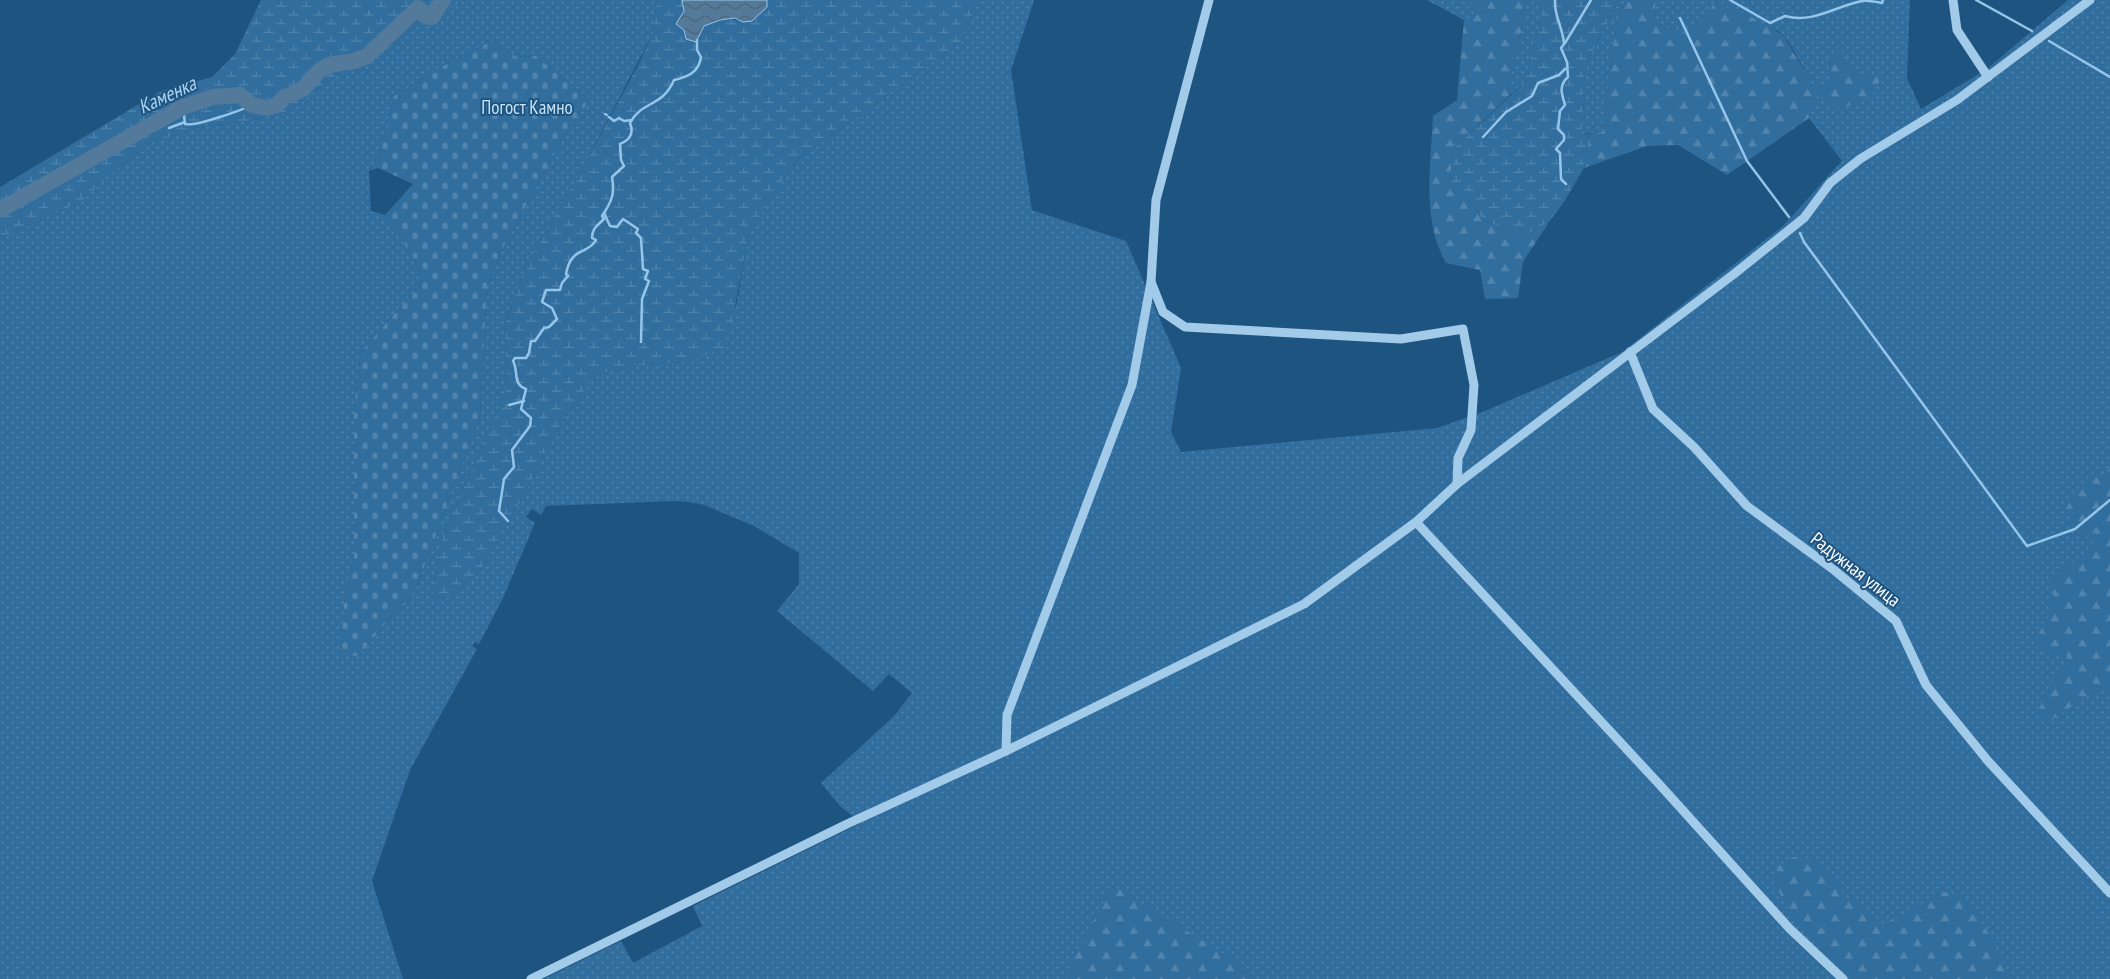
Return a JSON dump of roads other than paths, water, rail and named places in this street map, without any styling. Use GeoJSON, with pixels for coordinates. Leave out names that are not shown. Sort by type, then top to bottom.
{"type":"FeatureCollection","features":[{"type":"Feature","properties":{"kind":"street"},"geometry":{"type":"LineString","coordinates":[[1006,751],[1006,715],[1132,385],[1152,282],[1156,200],[1209,0]]}},
{"type":"Feature","properties":{"kind":"street"},"geometry":{"type":"LineString","coordinates":[[1953,0],[1957,30],[1988,77]]}},
{"type":"Feature","properties":{"kind":"street"},"geometry":{"type":"LineString","coordinates":[[531,979],[847,824],[1006,751],[1304,604],[1416,522],[1457,484],[1734,274],[1804,218],[1830,183],[1860,159],[1957,100],[2090,0]]}},
{"type":"Feature","properties":{"kind":"street"},"geometry":{"type":"LineString","coordinates":[[1152,282],[1163,312],[1185,327],[1401,339],[1463,329],[1474,385],[1471,430],[1458,458],[1457,484]]}},
{"type":"Feature","properties":{"kind":"street","name":"Радужная улица"},"geometry":{"type":"LineString","coordinates":[[1630,352],[1653,409],[1694,447],[1747,506],[1834,570],[1896,621],[1926,685],[1988,761],[2110,893]]}},
{"type":"Feature","properties":{"kind":"street"},"geometry":{"type":"LineString","coordinates":[[1416,522],[1659,784],[1789,928],[1843,979]]}},
{"type":"Feature","properties":{"kind":"water"},"geometry":{"type":"Polygon","coordinates":[[[682,0],[767,0],[767,7],[752,21],[743,22],[735,18],[720,20],[704,26],[696,42],[686,39],[684,30],[676,24],[684,11],[682,0]]]}},
{"type":"Feature","properties":{"kind":"waterway","name":"Каменка"},"geometry":{"type":"LineString","coordinates":[[0,210],[183,107],[213,97],[240,95],[252,105],[268,108],[277,105],[285,97],[303,89],[320,70],[329,65],[354,61],[367,56],[418,8],[425,16],[432,17],[443,0]]}},
{"type":"Feature","properties":{"kind":"waterway"},"geometry":{"type":"LineString","coordinates":[[1555,0],[1564,44],[1561,48],[1567,62],[1568,77],[1562,87],[1565,105],[1560,111],[1558,129],[1564,135],[1564,140],[1556,149],[1560,153],[1561,179],[1566,184]]}},
{"type":"Feature","properties":{"kind":"waterway"},"geometry":{"type":"LineString","coordinates":[[1565,43],[1591,0]]}},
{"type":"Feature","properties":{"kind":"waterway"},"geometry":{"type":"LineString","coordinates":[[1730,0],[1770,23],[1785,16],[1805,18],[1852,3],[1862,1],[1882,3],[1883,0]]}},
{"type":"Feature","properties":{"kind":"waterway"},"geometry":{"type":"LineString","coordinates":[[1976,0],[2032,31]]}},
{"type":"Feature","properties":{"kind":"waterway"},"geometry":{"type":"LineString","coordinates":[[1680,18],[1747,161],[1789,217]]}},
{"type":"Feature","properties":{"kind":"waterway"},"geometry":{"type":"LineString","coordinates":[[508,521],[499,511],[504,479],[514,467],[512,450],[530,426],[531,418],[521,409],[526,389],[517,381],[513,361],[515,358],[526,358],[531,341],[535,341],[544,328],[549,327],[557,319],[552,308],[542,302],[546,290],[560,290],[562,283],[568,276],[566,274],[568,265],[572,259],[593,245],[596,240],[592,238],[593,232],[604,219],[602,216],[612,197],[612,177],[624,166],[621,160],[620,144],[630,136],[632,130],[630,123],[640,111],[664,95],[674,80],[684,77],[695,70],[701,57],[697,50],[697,40]]}},
{"type":"Feature","properties":{"kind":"waterway"},"geometry":{"type":"LineString","coordinates":[[2049,41],[2110,77]]}},
{"type":"Feature","properties":{"kind":"waterway"},"geometry":{"type":"LineString","coordinates":[[1483,137],[1506,112],[1532,96],[1538,83],[1559,75],[1565,69]]}},
{"type":"Feature","properties":{"kind":"waterway"},"geometry":{"type":"LineString","coordinates":[[183,107],[185,124],[190,124],[218,118],[252,105]]}},
{"type":"Feature","properties":{"kind":"waterway"},"geometry":{"type":"LineString","coordinates":[[609,117],[614,121],[619,118],[624,121],[632,120]]}},
{"type":"Feature","properties":{"kind":"waterway"},"geometry":{"type":"LineString","coordinates":[[169,128],[185,122]]}},
{"type":"Feature","properties":{"kind":"waterway"},"geometry":{"type":"LineString","coordinates":[[604,213],[610,226],[617,227],[623,219],[638,229],[636,233],[641,238],[643,269],[648,271],[645,279],[649,281],[642,299],[641,342]]}},
{"type":"Feature","properties":{"kind":"waterway"},"geometry":{"type":"LineString","coordinates":[[1800,233],[1804,242],[2027,546],[2075,529],[2110,500]]}},
{"type":"Feature","properties":{"kind":"waterway"},"geometry":{"type":"LineString","coordinates":[[509,405],[524,401]]}},
{"type":"Feature","properties":{"kind":"park label","name":"Погост Камно"},"geometry":{"type":"Point","coordinates":[527,107]}}]}
